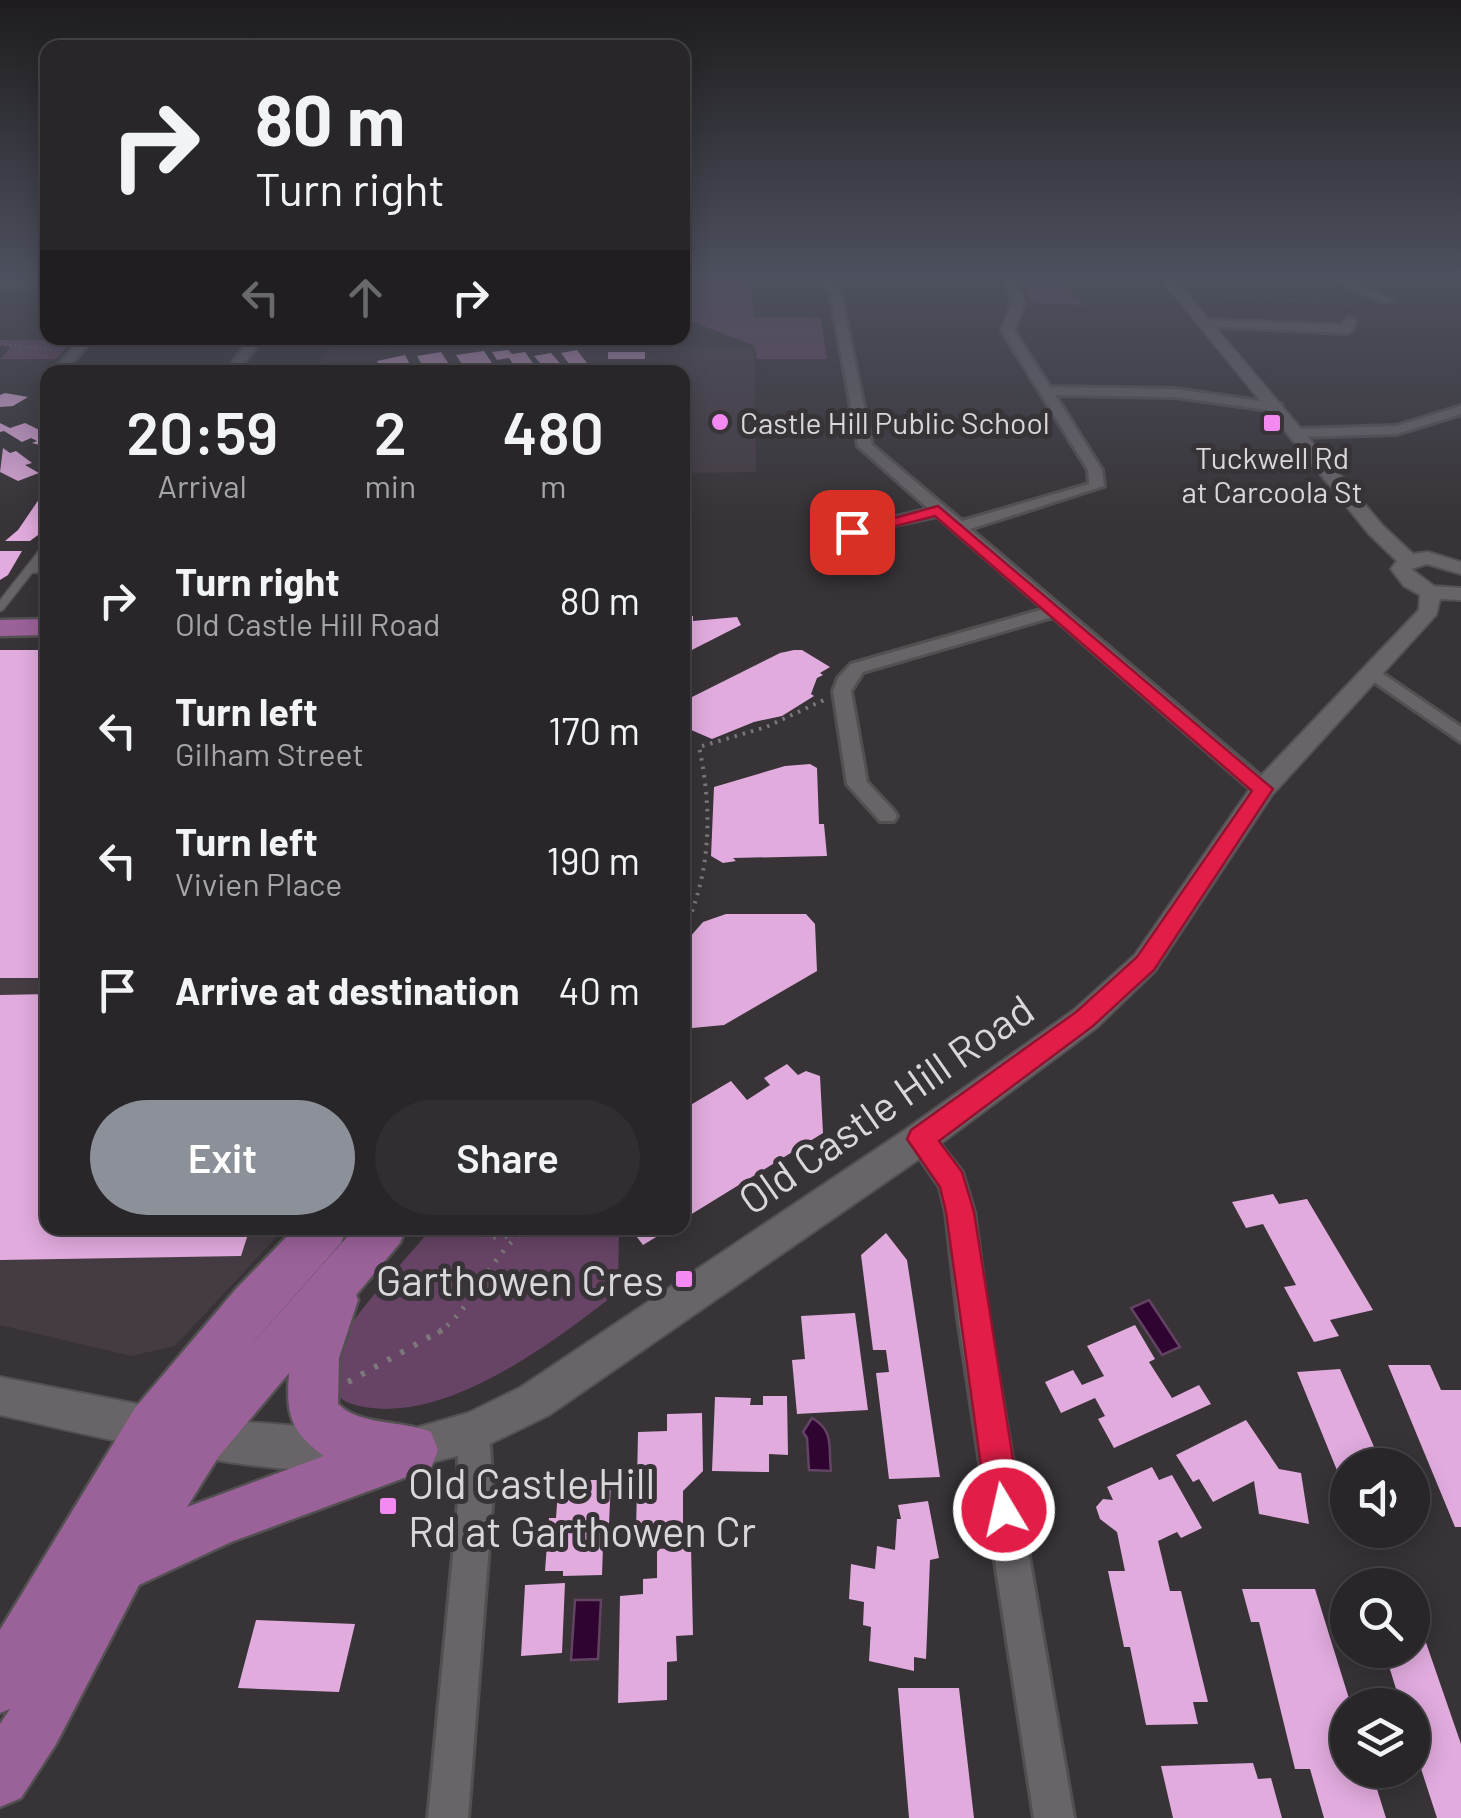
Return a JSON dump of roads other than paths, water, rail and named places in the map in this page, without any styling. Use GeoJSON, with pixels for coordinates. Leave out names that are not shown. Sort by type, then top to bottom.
{"type":"FeatureCollection","features":[{"type":"Feature","properties":{"kind":"main road"},"geometry":{"type":"LineString","coordinates":[[0,628],[40,627]]}},
{"type":"Feature","properties":{"kind":"main road"},"geometry":{"type":"LineString","coordinates":[[0,641],[40,641]]}},
{"type":"Feature","properties":{"kind":"main road"},"geometry":{"type":"LineString","coordinates":[[0,1684],[177,1432],[338,1247],[367,1235]]}},
{"type":"Feature","properties":{"kind":"main road"},"geometry":{"type":"LineString","coordinates":[[338,1247],[312,1368],[310,1395],[316,1420],[343,1439],[414,1450]]}},
{"type":"Feature","properties":{"kind":"main road"},"geometry":{"type":"LineString","coordinates":[[0,1777],[35,1724],[120,1566],[177,1432]]}},
{"type":"Feature","properties":{"kind":"main road"},"geometry":{"type":"LineString","coordinates":[[120,1566],[187,1530],[414,1450]]}},
{"type":"Feature","properties":{"kind":"street"},"geometry":{"type":"LineString","coordinates":[[847,360],[865,446],[1263,789]]}},
{"type":"Feature","properties":{"kind":"street"},"geometry":{"type":"LineString","coordinates":[[959,527],[1097,486],[1096,470],[1026,360]]}},
{"type":"Feature","properties":{"kind":"street"},"geometry":{"type":"LineString","coordinates":[[1236,360],[1376,530],[1408,560]]}},
{"type":"Feature","properties":{"kind":"street"},"geometry":{"type":"LineString","coordinates":[[1046,391],[1175,393],[1276,407]]}},
{"type":"Feature","properties":{"kind":"street"},"geometry":{"type":"LineString","coordinates":[[1298,433],[1397,430],[1461,410]]}},
{"type":"Feature","properties":{"kind":"street"},"geometry":{"type":"LineString","coordinates":[[852,532],[938,511]]}},
{"type":"Feature","properties":{"kind":"street"},"geometry":{"type":"LineString","coordinates":[[1461,568],[1428,558],[1403,564],[1403,574],[1430,591],[1461,594]]}},
{"type":"Feature","properties":{"kind":"street","name":"Old Castle Hill Road"},"geometry":{"type":"LineString","coordinates":[[0,1396],[177,1432],[298,1450],[414,1450],[473,1432],[535,1401],[920,1139],[1084,1019],[1146,963],[1263,789],[1429,611],[1430,591]]}},
{"type":"Feature","properties":{"kind":"street"},"geometry":{"type":"LineString","coordinates":[[887,816],[857,784],[842,691],[846,678],[857,668],[1056,611]]}},
{"type":"Feature","properties":{"kind":"street"},"geometry":{"type":"LineString","coordinates":[[1373,673],[1461,736]]}},
{"type":"Feature","properties":{"kind":"street"},"geometry":{"type":"LineString","coordinates":[[920,1139],[952,1181],[960,1212],[973,1318],[1054,1818]]}},
{"type":"Feature","properties":{"kind":"street"},"geometry":{"type":"LineString","coordinates":[[448,1818],[476,1494],[473,1432]]}},
{"type":"Feature","properties":{"kind":"lane"},"geometry":{"type":"LineString","coordinates":[[0,607],[40,557]]}},
{"type":"Feature","properties":{"kind":"lane"},"geometry":{"type":"LineString","coordinates":[[31,569],[40,568]]}},
{"type":"Feature","properties":{"kind":"place","name":"Castle Hill Public School"},"geometry":{"type":"Point","coordinates":[720,422]}},
{"type":"Feature","properties":{"kind":"place","name":"Tuckwell Rd at Carcoola St"},"geometry":{"type":"Point","coordinates":[1272,423]}},
{"type":"Feature","properties":{"kind":"place","name":"Garthowen Cres"},"geometry":{"type":"Point","coordinates":[684,1279]}},
{"type":"Feature","properties":{"kind":"place","name":"Old Castle Hill Rd at Garthowen Cr"},"geometry":{"type":"Point","coordinates":[388,1506]}}]}
